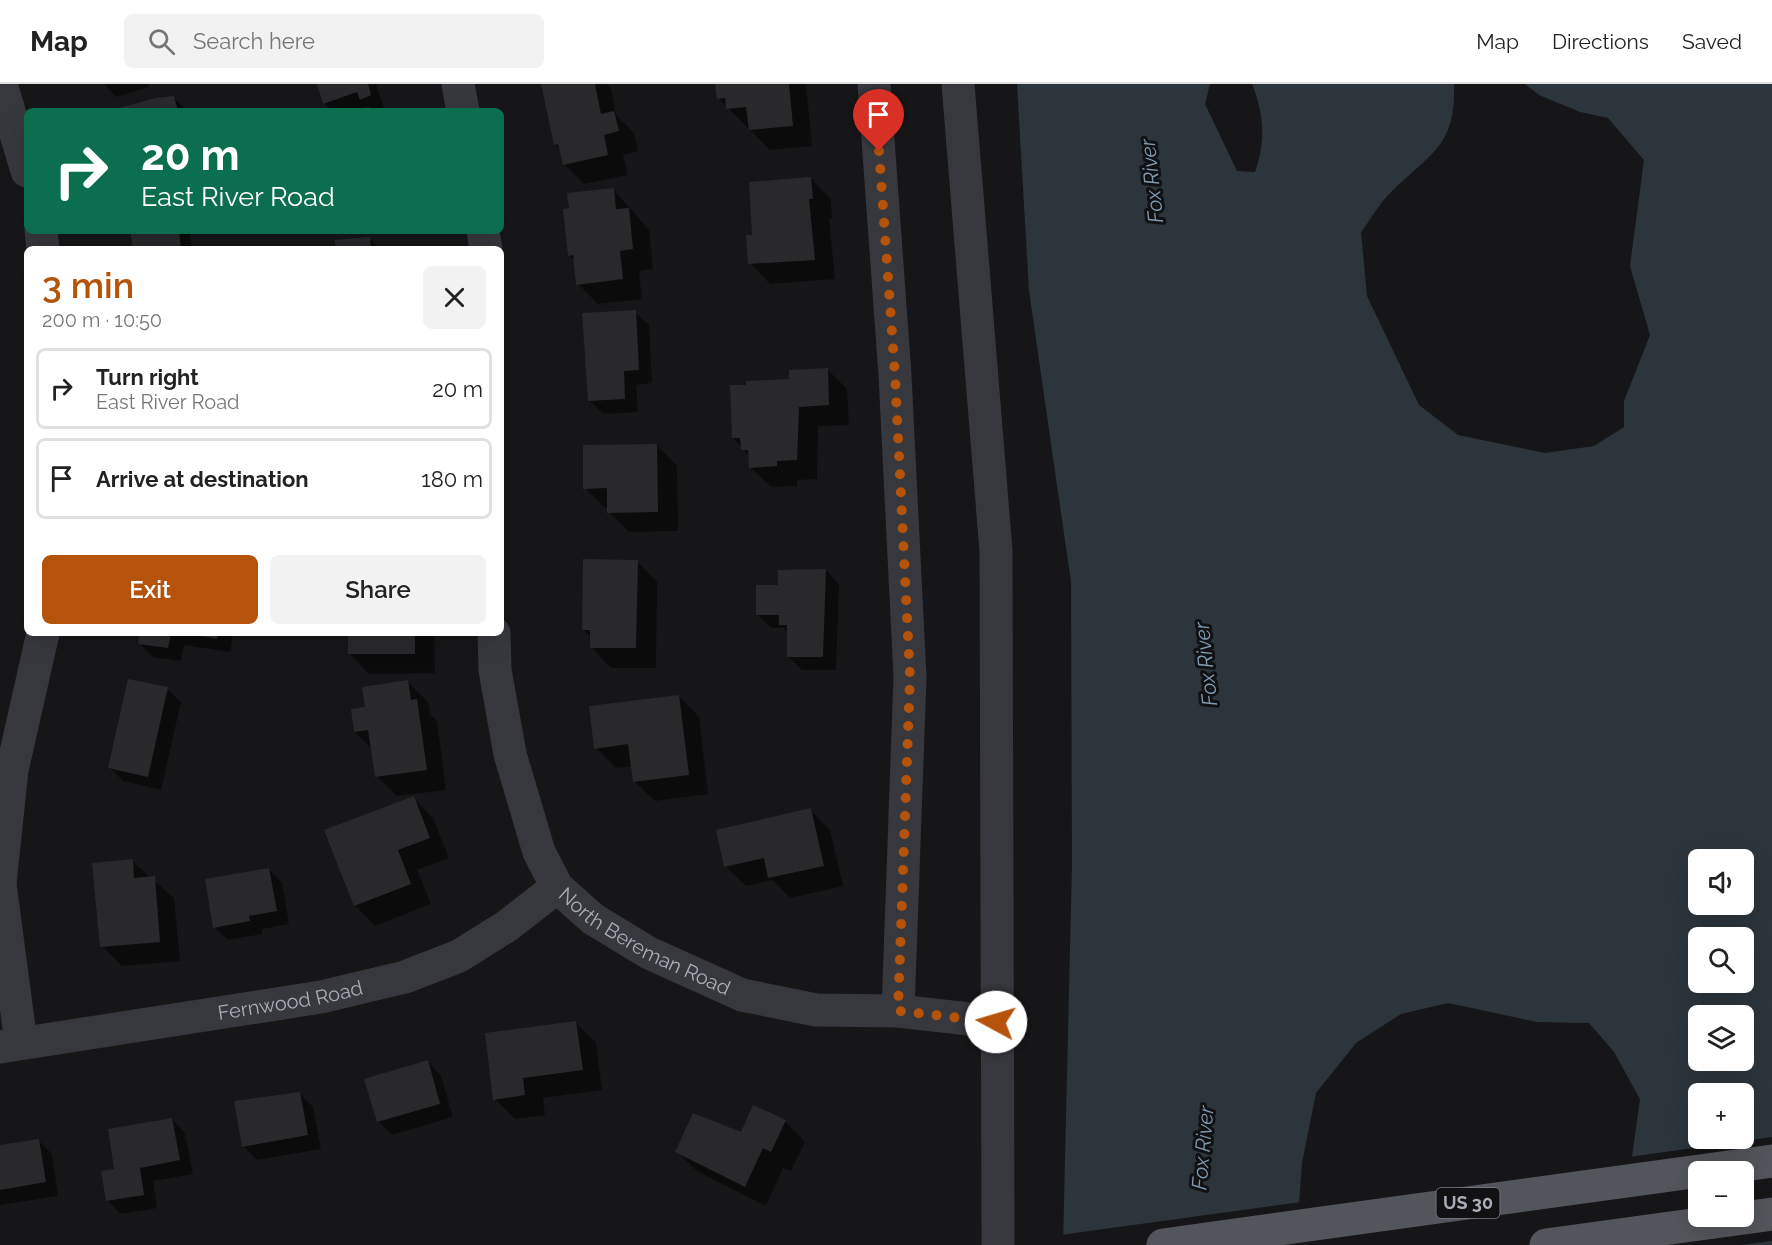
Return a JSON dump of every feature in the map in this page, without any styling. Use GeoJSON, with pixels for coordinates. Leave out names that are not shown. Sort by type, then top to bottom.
{"type":"FeatureCollection","features":[{"type":"Feature","properties":{"kind":"main road","name":"US 30"},"geometry":{"type":"LineString","coordinates":[[1163,1245],[1772,1161]]}},
{"type":"Feature","properties":{"kind":"main road"},"geometry":{"type":"LineString","coordinates":[[1546,1245],[1772,1214]]}},
{"type":"Feature","properties":{"kind":"street"},"geometry":{"type":"LineString","coordinates":[[1,84],[24,161]]}},
{"type":"Feature","properties":{"kind":"street"},"geometry":{"type":"LineString","coordinates":[[459,84],[463,108]]}},
{"type":"Feature","properties":{"kind":"street"},"geometry":{"type":"LineString","coordinates":[[874,84],[895,375],[910,677],[898,1011]]}},
{"type":"Feature","properties":{"kind":"street"},"geometry":{"type":"LineString","coordinates":[[958,84],[996,551],[998,1245]]}},
{"type":"Feature","properties":{"kind":"street"},"geometry":{"type":"LineString","coordinates":[[11,1045],[0,883],[12,770],[42,636]]}},
{"type":"Feature","properties":{"kind":"street","name":"North Bereman Road"},"geometry":{"type":"LineString","coordinates":[[494,636],[495,670],[510,754],[539,852],[556,887],[593,919],[649,953],[742,995],[816,1010],[898,1011],[996,1022]]}},
{"type":"Feature","properties":{"kind":"street","name":"Fernwood Road"},"geometry":{"type":"LineString","coordinates":[[11,1045],[321,997],[405,977],[459,956],[507,926],[556,887]]}},
{"type":"Feature","properties":{"kind":"water","name":"Fox River"},"geometry":{"type":"Polygon","coordinates":[[[1017,84],[1210,84],[1205,104],[1237,171],[1255,172],[1261,149],[1262,128],[1259,106],[1252,84],[1454,84],[1454,105],[1446,135],[1429,157],[1388,195],[1361,232],[1367,296],[1419,405],[1458,435],[1545,453],[1594,446],[1624,427],[1624,401],[1650,335],[1630,266],[1644,160],[1608,118],[1580,112],[1539,95],[1525,84],[1772,84],[1772,1245],[1620,1245],[1640,1099],[1614,1052],[1589,1023],[1537,1022],[1448,1003],[1401,1014],[1356,1043],[1316,1093],[1302,1163],[1296,1245],[1063,1245],[1072,864],[1071,582],[1029,291],[1017,84]]]}},
{"type":"Feature","properties":{"kind":"pier"},"geometry":{"type":"Polygon","coordinates":[[[1772,1137],[1772,1241],[1741,1245],[1617,1245],[1629,1157],[1688,1149],[1754,1149],[1754,1140],[1772,1137]]]}},
{"type":"Feature","properties":{"kind":"pier"},"geometry":{"type":"Polygon","coordinates":[[[1302,1202],[1299,1245],[1060,1245],[1060,1235],[1302,1202]]]}},
{"type":"Feature","properties":{"kind":"building"},"geometry":{"type":"Polygon","coordinates":[[[317,84],[368,84],[371,95],[360,100],[357,92],[323,104],[317,84]]]}},
{"type":"Feature","properties":{"kind":"building"},"geometry":{"type":"Polygon","coordinates":[[[541,84],[595,84],[601,114],[614,111],[619,131],[604,135],[608,155],[563,165],[558,144],[554,145],[541,84]]]}},
{"type":"Feature","properties":{"kind":"building"},"geometry":{"type":"Polygon","coordinates":[[[715,84],[789,84],[793,126],[749,130],[746,107],[726,109],[725,98],[717,99],[715,84]]]}},
{"type":"Feature","properties":{"kind":"building"},"geometry":{"type":"Polygon","coordinates":[[[174,96],[177,108],[118,108],[156,98],[174,96]]]}},
{"type":"Feature","properties":{"kind":"building"},"geometry":{"type":"Polygon","coordinates":[[[811,177],[813,199],[809,199],[815,260],[748,264],[746,235],[752,235],[749,182],[811,177]]]}},
{"type":"Feature","properties":{"kind":"building"},"geometry":{"type":"Polygon","coordinates":[[[614,188],[616,209],[629,208],[633,249],[620,251],[623,279],[576,285],[573,255],[568,256],[563,209],[569,208],[567,193],[614,188]]]}},
{"type":"Feature","properties":{"kind":"building"},"geometry":{"type":"Polygon","coordinates":[[[130,234],[179,234],[181,246],[132,246],[130,234]]]}},
{"type":"Feature","properties":{"kind":"building"},"geometry":{"type":"Polygon","coordinates":[[[370,237],[371,246],[336,246],[335,240],[370,237]]]}},
{"type":"Feature","properties":{"kind":"building"},"geometry":{"type":"Polygon","coordinates":[[[636,310],[639,370],[624,371],[625,399],[588,401],[582,313],[636,310]]]}},
{"type":"Feature","properties":{"kind":"building"},"geometry":{"type":"Polygon","coordinates":[[[828,368],[829,405],[799,407],[797,460],[777,461],[777,466],[749,468],[748,450],[741,450],[740,438],[732,438],[730,385],[746,385],[746,381],[789,379],[789,370],[828,368]]]}},
{"type":"Feature","properties":{"kind":"building"},"geometry":{"type":"Polygon","coordinates":[[[657,444],[658,512],[607,513],[607,488],[583,489],[583,445],[657,444]]]}},
{"type":"Feature","properties":{"kind":"building"},"geometry":{"type":"Polygon","coordinates":[[[583,559],[638,560],[636,648],[590,648],[590,630],[582,630],[583,559]]]}},
{"type":"Feature","properties":{"kind":"building"},"geometry":{"type":"Polygon","coordinates":[[[826,569],[823,657],[787,657],[787,625],[779,625],[779,615],[756,615],[756,585],[778,585],[778,570],[826,569]]]}},
{"type":"Feature","properties":{"kind":"building"},"geometry":{"type":"Polygon","coordinates":[[[139,636],[170,636],[168,648],[138,644],[139,636]]]}},
{"type":"Feature","properties":{"kind":"building"},"geometry":{"type":"Polygon","coordinates":[[[200,636],[218,636],[217,639],[200,636]]]}},
{"type":"Feature","properties":{"kind":"building"},"geometry":{"type":"Polygon","coordinates":[[[348,636],[415,636],[415,654],[348,654],[348,636]]]}},
{"type":"Feature","properties":{"kind":"building"},"geometry":{"type":"Polygon","coordinates":[[[128,679],[168,687],[148,777],[108,768],[128,679]]]}},
{"type":"Feature","properties":{"kind":"building"},"geometry":{"type":"Polygon","coordinates":[[[408,680],[411,700],[417,699],[427,770],[375,777],[368,730],[354,732],[351,709],[365,707],[362,687],[408,680]]]}},
{"type":"Feature","properties":{"kind":"building"},"geometry":{"type":"Polygon","coordinates":[[[679,695],[689,775],[633,782],[628,744],[594,749],[589,706],[679,695]]]}},
{"type":"Feature","properties":{"kind":"building"},"geometry":{"type":"Polygon","coordinates":[[[414,796],[430,838],[398,850],[411,884],[354,906],[324,830],[414,796]]]}},
{"type":"Feature","properties":{"kind":"building"},"geometry":{"type":"Polygon","coordinates":[[[811,808],[824,866],[768,878],[764,858],[724,867],[716,830],[811,808]]]}},
{"type":"Feature","properties":{"kind":"building"},"geometry":{"type":"Polygon","coordinates":[[[133,859],[134,878],[155,876],[160,942],[100,947],[92,863],[133,859]]]}},
{"type":"Feature","properties":{"kind":"building"},"geometry":{"type":"Polygon","coordinates":[[[269,868],[277,911],[249,916],[250,921],[213,928],[205,879],[269,868]]]}},
{"type":"Feature","properties":{"kind":"building"},"geometry":{"type":"Polygon","coordinates":[[[576,1021],[583,1070],[523,1078],[525,1095],[493,1100],[485,1033],[576,1021]]]}},
{"type":"Feature","properties":{"kind":"building"},"geometry":{"type":"Polygon","coordinates":[[[428,1060],[440,1104],[377,1122],[364,1079],[428,1060]]]}},
{"type":"Feature","properties":{"kind":"building"},"geometry":{"type":"Polygon","coordinates":[[[300,1092],[308,1135],[242,1147],[234,1101],[300,1092]]]}},
{"type":"Feature","properties":{"kind":"building"},"geometry":{"type":"Polygon","coordinates":[[[753,1105],[786,1120],[771,1152],[763,1148],[745,1187],[675,1152],[693,1113],[741,1132],[753,1105]]]}},
{"type":"Feature","properties":{"kind":"building"},"geometry":{"type":"Polygon","coordinates":[[[172,1118],[180,1160],[140,1168],[144,1195],[106,1201],[101,1171],[114,1169],[108,1129],[172,1118]]]}},
{"type":"Feature","properties":{"kind":"building"},"geometry":{"type":"Polygon","coordinates":[[[39,1139],[46,1182],[0,1190],[0,1145],[39,1139]]]}},
{"type":"Feature","properties":{"kind":"route"},"geometry":{"type":"LineString","coordinates":[[879,151],[895,375],[910,677],[898,1011],[996,1022]]}}]}
